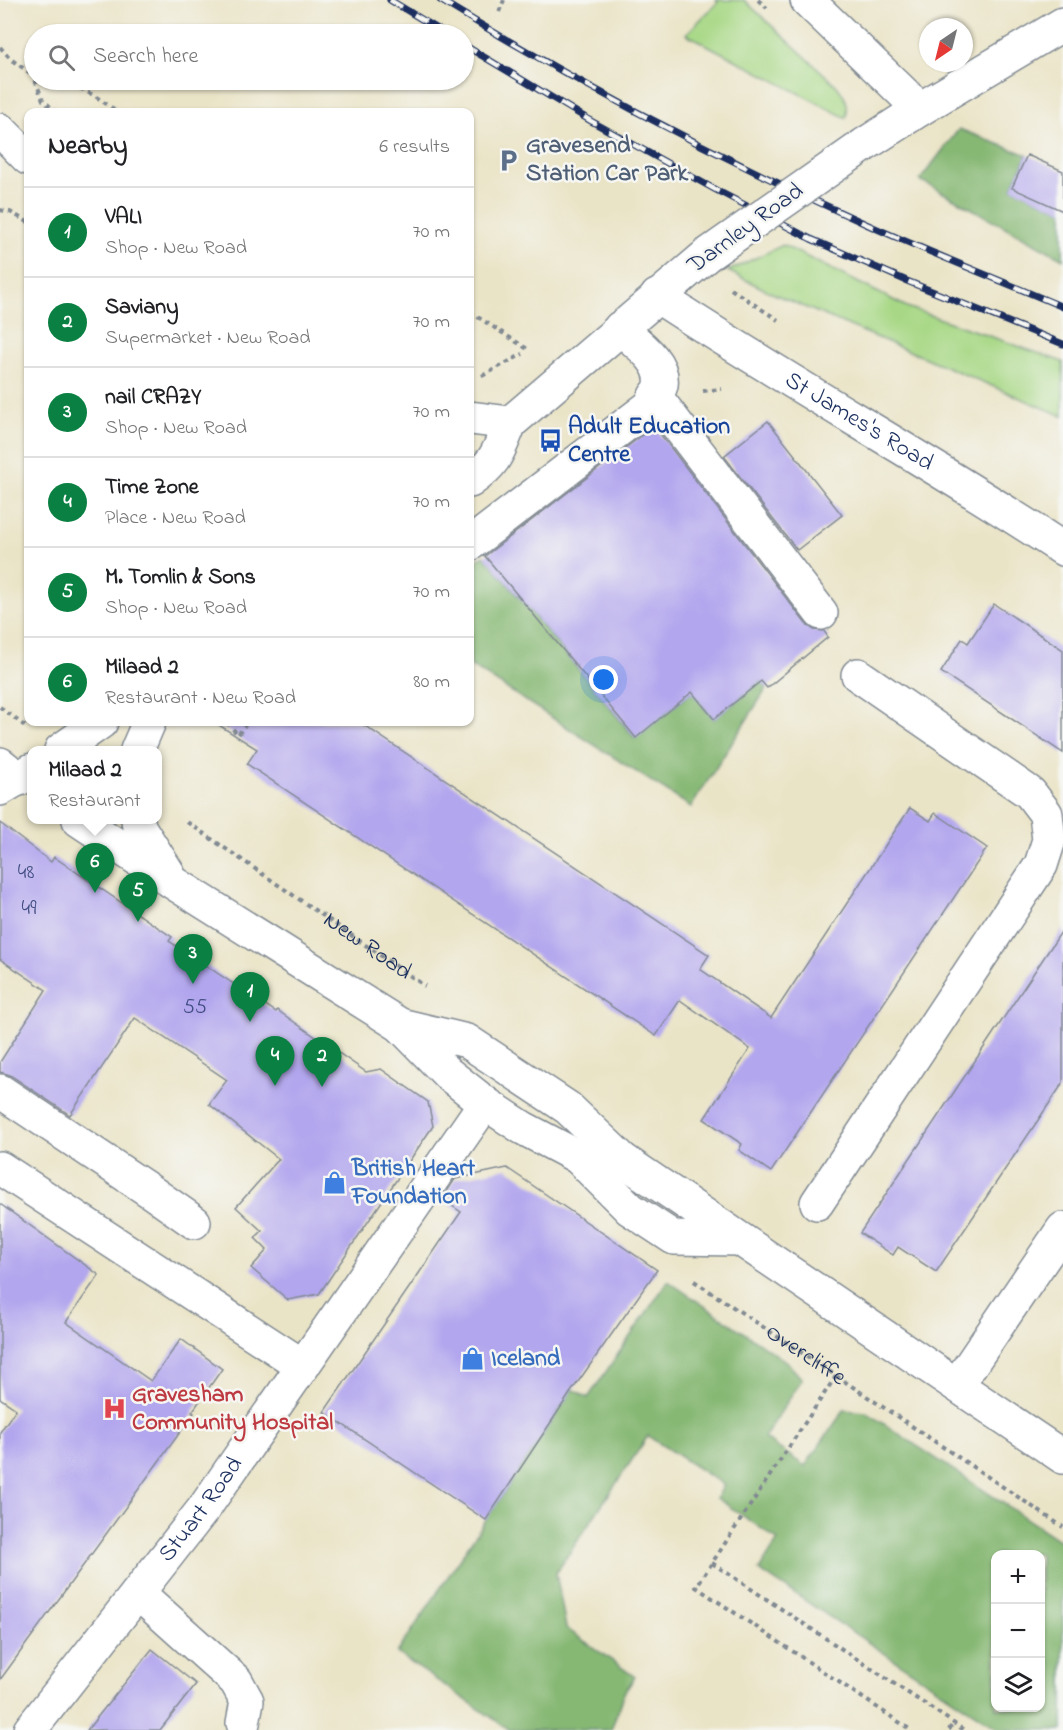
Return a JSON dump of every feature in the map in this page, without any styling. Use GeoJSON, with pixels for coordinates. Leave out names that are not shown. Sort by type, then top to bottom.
{"type":"FeatureCollection","features":[{"type":"Feature","properties":{"kind":"main road"},"geometry":{"type":"LineString","coordinates":[[807,0],[920,109]]}},
{"type":"Feature","properties":{"kind":"main road","name":"Darnley Road"},"geometry":{"type":"LineString","coordinates":[[474,478],[490,466],[496,457],[510,423],[707,255],[864,145],[1063,24]]}},
{"type":"Feature","properties":{"kind":"main road"},"geometry":{"type":"LineString","coordinates":[[0,130],[24,154]]}},
{"type":"Feature","properties":{"kind":"main road"},"geometry":{"type":"LineString","coordinates":[[0,168],[24,171]]}},
{"type":"Feature","properties":{"kind":"main road","name":"St James's Road"},"geometry":{"type":"LineString","coordinates":[[657,296],[785,379],[980,494],[1063,549]]}},
{"type":"Feature","properties":{"kind":"main road"},"geometry":{"type":"LineString","coordinates":[[474,541],[650,406],[662,386],[659,368],[643,349],[620,328]]}},
{"type":"Feature","properties":{"kind":"main road"},"geometry":{"type":"LineString","coordinates":[[655,396],[821,613]]}},
{"type":"Feature","properties":{"kind":"main road"},"geometry":{"type":"LineString","coordinates":[[474,418],[510,423]]}},
{"type":"Feature","properties":{"kind":"main road"},"geometry":{"type":"LineString","coordinates":[[817,1203],[1041,865],[1048,840],[1046,814],[1030,793],[858,675]]}},
{"type":"Feature","properties":{"kind":"main road"},"geometry":{"type":"LineString","coordinates":[[67,746],[94,726]]}},
{"type":"Feature","properties":{"kind":"main road"},"geometry":{"type":"LineString","coordinates":[[139,746],[147,726]]}},
{"type":"Feature","properties":{"kind":"main road","name":"New Road"},"geometry":{"type":"LineString","coordinates":[[87,824],[174,883],[400,1025],[447,1073],[485,1103]]}},
{"type":"Feature","properties":{"kind":"main road"},"geometry":{"type":"LineString","coordinates":[[139,824],[174,883]]}},
{"type":"Feature","properties":{"kind":"main road","name":"New Road"},"geometry":{"type":"LineString","coordinates":[[400,1025],[467,1041],[568,1108],[623,1160]]}},
{"type":"Feature","properties":{"kind":"main road"},"geometry":{"type":"LineString","coordinates":[[0,1091],[194,1222]]}},
{"type":"Feature","properties":{"kind":"main road"},"geometry":{"type":"LineString","coordinates":[[485,1103],[523,1128],[578,1157],[630,1209],[674,1238],[740,1239]]}},
{"type":"Feature","properties":{"kind":"main road","name":"Stuart Road"},"geometry":{"type":"LineString","coordinates":[[30,1730],[205,1507],[485,1103]]}},
{"type":"Feature","properties":{"kind":"main road"},"geometry":{"type":"LineString","coordinates":[[578,1157],[623,1160],[1063,1457]]}},
{"type":"Feature","properties":{"kind":"main road"},"geometry":{"type":"LineString","coordinates":[[0,1168],[303,1366]]}},
{"type":"Feature","properties":{"kind":"main road"},"geometry":{"type":"LineString","coordinates":[[957,1385],[1063,1229]]}},
{"type":"Feature","properties":{"kind":"main road"},"geometry":{"type":"LineString","coordinates":[[138,1593],[236,1681],[247,1701],[243,1724]]}},
{"type":"Feature","properties":{"kind":"path"},"geometry":{"type":"LineString","coordinates":[[499,12],[504,0]]}},
{"type":"Feature","properties":{"kind":"path"},"geometry":{"type":"LineString","coordinates":[[0,48],[24,69]]}},
{"type":"Feature","properties":{"kind":"path"},"geometry":{"type":"LineString","coordinates":[[40,90],[43,100],[52,108]]}},
{"type":"Feature","properties":{"kind":"path"},"geometry":{"type":"LineString","coordinates":[[83,90],[112,108]]}},
{"type":"Feature","properties":{"kind":"path"},"geometry":{"type":"LineString","coordinates":[[0,210],[10,212],[24,220]]}},
{"type":"Feature","properties":{"kind":"path"},"geometry":{"type":"LineString","coordinates":[[474,315],[529,350],[499,368],[480,376]]}},
{"type":"Feature","properties":{"kind":"path"},"geometry":{"type":"LineString","coordinates":[[0,707],[24,724]]}},
{"type":"Feature","properties":{"kind":"path"},"geometry":{"type":"LineString","coordinates":[[28,726],[32,729]]}},
{"type":"Feature","properties":{"kind":"path"},"geometry":{"type":"LineString","coordinates":[[230,726],[238,735],[244,726]]}},
{"type":"Feature","properties":{"kind":"path","name":"New Road"},"geometry":{"type":"LineString","coordinates":[[180,818],[434,992]]}},
{"type":"Feature","properties":{"kind":"path","name":"Overcliffe"},"geometry":{"type":"LineString","coordinates":[[687,1276],[1063,1527]]}},
{"type":"Feature","properties":{"kind":"path"},"geometry":{"type":"LineString","coordinates":[[836,1376],[696,1587],[911,1730]]}},
{"type":"Feature","properties":{"kind":"path"},"geometry":{"type":"LineString","coordinates":[[712,1563],[964,1730]]}},
{"type":"Feature","properties":{"kind":"path"},"geometry":{"type":"LineString","coordinates":[[949,1730],[953,1723]]}},
{"type":"Feature","properties":{"kind":"green space"},"geometry":{"type":"Polygon","coordinates":[[[716,0],[744,0],[837,86],[846,101],[846,118],[686,34],[718,2],[716,0]]]}},
{"type":"Feature","properties":{"kind":"green space"},"geometry":{"type":"Polygon","coordinates":[[[959,129],[1027,155],[1012,188],[1063,211],[1063,259],[920,180],[959,129]]]}},
{"type":"Feature","properties":{"kind":"green space"},"geometry":{"type":"Polygon","coordinates":[[[783,245],[907,307],[1063,362],[1063,416],[774,294],[728,271],[783,245]]]}},
{"type":"Feature","properties":{"kind":"green space"},"geometry":{"type":"Polygon","coordinates":[[[484,555],[635,738],[692,692],[714,719],[761,681],[767,688],[691,807],[474,668],[474,563],[484,555]]]}},
{"type":"Feature","properties":{"kind":"green space"},"geometry":{"type":"Polygon","coordinates":[[[668,1281],[787,1362],[802,1379],[764,1438],[805,1466],[844,1410],[866,1412],[1063,1543],[1063,1730],[1000,1730],[759,1570],[778,1540],[717,1498],[724,1485],[648,1436],[556,1573],[566,1628],[635,1677],[624,1693],[611,1730],[510,1730],[397,1653],[573,1389],[588,1398],[668,1281]]]}},
{"type":"Feature","properties":{"kind":"building"},"geometry":{"type":"Polygon","coordinates":[[[1027,155],[1063,171],[1063,211],[1012,188],[1027,155]]]}},
{"type":"Feature","properties":{"kind":"building"},"geometry":{"type":"Polygon","coordinates":[[[768,421],[842,515],[797,550],[724,456],[768,421]]]}},
{"type":"Feature","properties":{"kind":"building"},"geometry":{"type":"Polygon","coordinates":[[[654,426],[806,624],[814,630],[824,631],[828,637],[767,688],[761,681],[714,719],[692,692],[636,738],[485,556],[654,426]]]}},
{"type":"Feature","properties":{"kind":"building"},"geometry":{"type":"Polygon","coordinates":[[[994,604],[1063,650],[1063,753],[941,672],[962,639],[968,643],[994,604]]]}},
{"type":"Feature","properties":{"kind":"building"},"geometry":{"type":"Polygon","coordinates":[[[220,726],[365,726],[709,955],[700,969],[771,1018],[910,808],[930,821],[935,813],[987,848],[771,1172],[739,1150],[742,1144],[704,1119],[750,1049],[680,1000],[656,1036],[247,764],[257,749],[220,726]]]}},
{"type":"Feature","properties":{"kind":"building"},"geometry":{"type":"Polygon","coordinates":[[[0,823],[51,862],[54,857],[172,937],[169,941],[276,1012],[277,1010],[366,1072],[381,1069],[428,1102],[433,1126],[319,1294],[288,1300],[251,1268],[267,1250],[255,1238],[262,1231],[236,1207],[279,1159],[209,1104],[227,1080],[135,1018],[70,1115],[10,1075],[0,1072],[0,1062],[46,990],[0,959],[0,823]]]}},
{"type":"Feature","properties":{"kind":"building"},"geometry":{"type":"Polygon","coordinates":[[[1063,929],[1063,1083],[936,1272],[898,1247],[893,1255],[860,1233],[1063,929]]]}},
{"type":"Feature","properties":{"kind":"building"},"geometry":{"type":"Polygon","coordinates":[[[507,1168],[657,1270],[573,1389],[486,1520],[324,1412],[461,1212],[442,1199],[455,1179],[507,1168]]]}},
{"type":"Feature","properties":{"kind":"building","name":"Gravesham Community Hospital"},"geometry":{"type":"Polygon","coordinates":[[[0,1204],[99,1275],[66,1322],[151,1381],[181,1339],[222,1369],[192,1412],[194,1413],[0,1680],[0,1432],[16,1409],[0,1398],[0,1204]]]}},
{"type":"Feature","properties":{"kind":"building"},"geometry":{"type":"Polygon","coordinates":[[[152,1649],[196,1684],[160,1730],[87,1730],[152,1649]]]}},
{"type":"Feature","properties":{"kind":"railway"},"geometry":{"type":"LineString","coordinates":[[390,0],[430,24]]}},
{"type":"Feature","properties":{"kind":"railway"},"geometry":{"type":"LineString","coordinates":[[440,0],[596,90],[757,173],[890,235],[1063,307]]}},
{"type":"Feature","properties":{"kind":"railway"},"geometry":{"type":"LineString","coordinates":[[474,51],[591,121],[811,239],[907,281],[1063,344]]}},
{"type":"Feature","properties":{"kind":"place","name":"Gravesend Station Car Park"},"geometry":{"type":"Point","coordinates":[508,160]}},
{"type":"Feature","properties":{"kind":"place","name":"Adult Education Centre"},"geometry":{"type":"Point","coordinates":[550,441]}},
{"type":"Feature","properties":{"kind":"place","name":"Milaad 2"},"geometry":{"type":"Point","coordinates":[95,893]}},
{"type":"Feature","properties":{"kind":"place","name":"M. Tomlin & Sons"},"geometry":{"type":"Point","coordinates":[138,922]}},
{"type":"Feature","properties":{"kind":"place","name":"nail CRAZY"},"geometry":{"type":"Point","coordinates":[193,984]}},
{"type":"Feature","properties":{"kind":"place","name":"VALI"},"geometry":{"type":"Point","coordinates":[250,1022]}},
{"type":"Feature","properties":{"kind":"place","name":"Time Zone"},"geometry":{"type":"Point","coordinates":[275,1086]}},
{"type":"Feature","properties":{"kind":"place","name":"Saviany"},"geometry":{"type":"Point","coordinates":[322,1087]}},
{"type":"Feature","properties":{"kind":"place","name":"British Heart Foundation"},"geometry":{"type":"Point","coordinates":[334,1183]}},
{"type":"Feature","properties":{"kind":"place","name":"Iceland"},"geometry":{"type":"Point","coordinates":[473,1359]}},
{"type":"Feature","properties":{"kind":"place","name":"Gravesham Community Hospital"},"geometry":{"type":"Point","coordinates":[114,1409]}}]}
